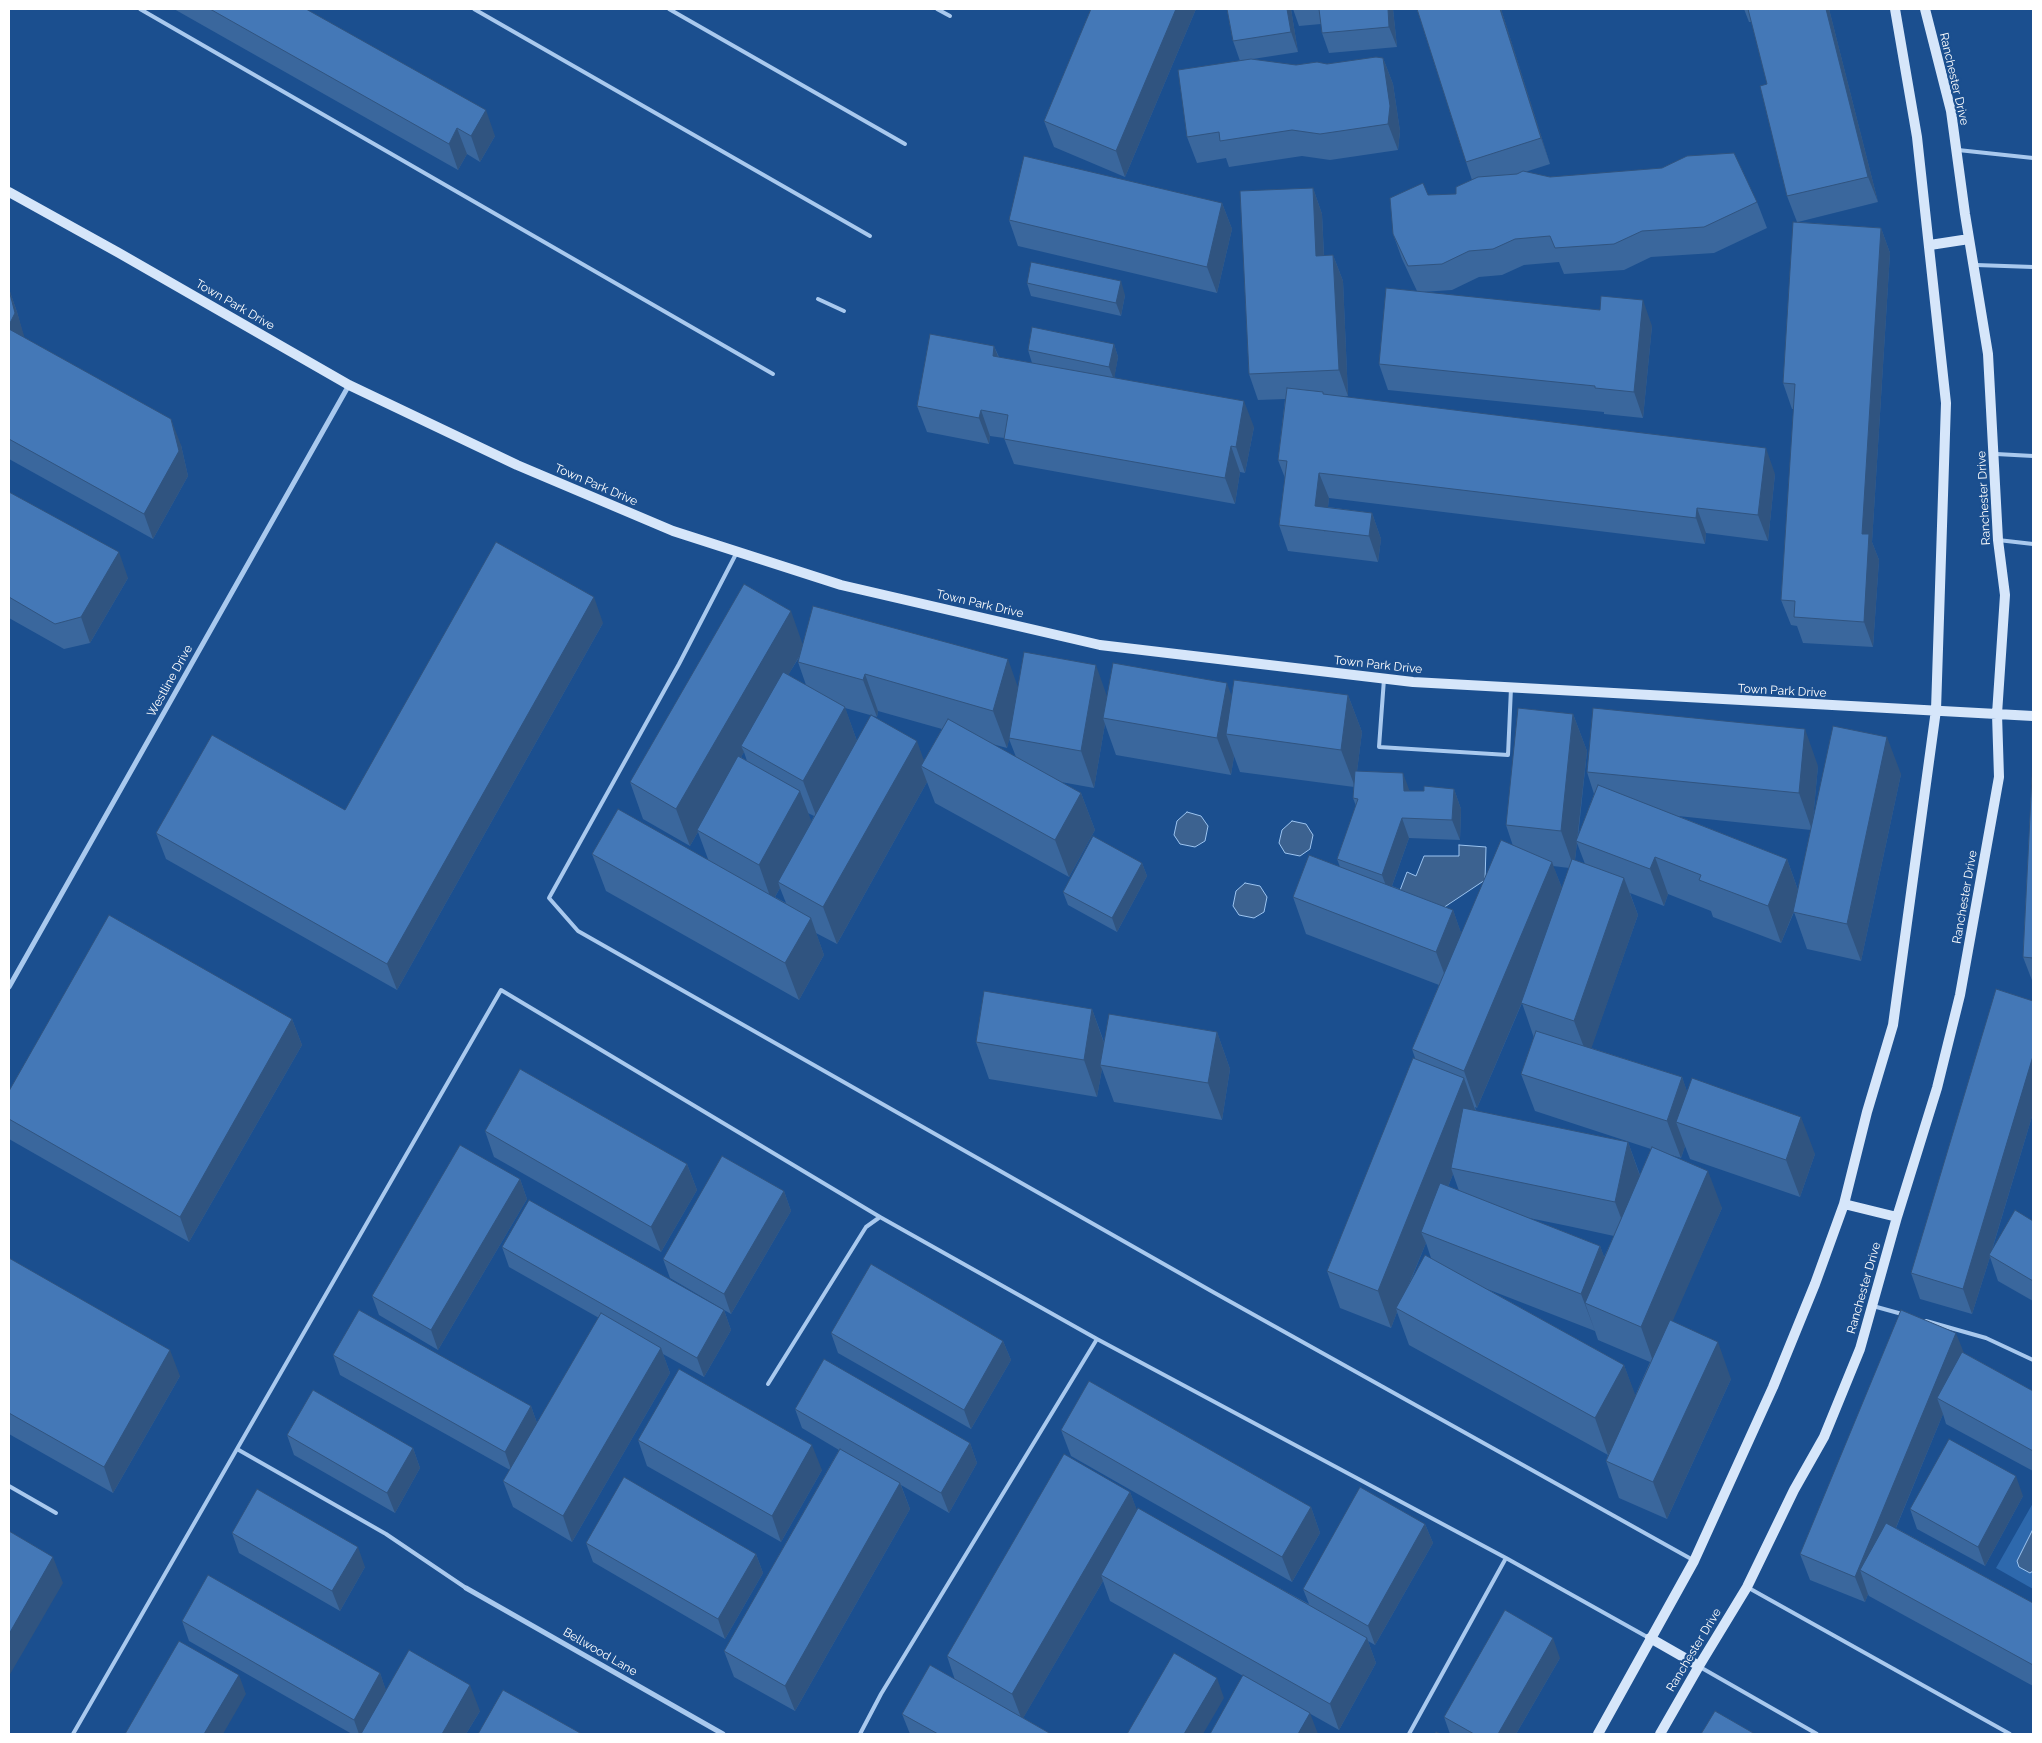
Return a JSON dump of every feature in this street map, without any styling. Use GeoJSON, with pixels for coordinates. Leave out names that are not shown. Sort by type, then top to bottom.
{"type":"FeatureCollection","features":[{"type":"Feature","properties":{"kind":"street"},"geometry":{"type":"LineString","coordinates":[[1598,1734],[1694,1561],[1773,1387],[1815,1284],[1844,1204],[1867,1112],[1893,1025],[1936,710],[1946,403],[1917,137],[1894,9]]}},
{"type":"Feature","properties":{"kind":"street","name":"Ranchester Drive"},"geometry":{"type":"LineString","coordinates":[[1660,1734],[1698,1666],[1747,1587],[1794,1490],[1824,1437],[1860,1349],[1897,1217],[1937,1088],[1960,994],[1999,776],[1997,714],[2005,594],[1998,540],[1988,354],[1951,111],[1925,9]]}},
{"type":"Feature","properties":{"kind":"street","name":"Town Park Drive"},"geometry":{"type":"LineString","coordinates":[[9,192],[120,253],[349,385],[517,465],[673,531],[841,585],[1100,644],[1384,679],[1511,688],[2033,716]]}},
{"type":"Feature","properties":{"kind":"street"},"geometry":{"type":"LineString","coordinates":[[1930,245],[1969,239]]}},
{"type":"Feature","properties":{"kind":"street","name":"Westline Drive"},"geometry":{"type":"LineString","coordinates":[[9,987],[349,385]]}},
{"type":"Feature","properties":{"kind":"street"},"geometry":{"type":"LineString","coordinates":[[1844,1204],[1897,1217]]}},
{"type":"Feature","properties":{"kind":"street","name":"Bellwood Lane"},"geometry":{"type":"LineString","coordinates":[[466,1588],[723,1734]]}},
{"type":"Feature","properties":{"kind":"street"},"geometry":{"type":"LineString","coordinates":[[1650,1638],[1698,1666]]}},
{"type":"Feature","properties":{"kind":"lane"},"geometry":{"type":"LineString","coordinates":[[140,9],[773,374]]}},
{"type":"Feature","properties":{"kind":"lane"},"geometry":{"type":"LineString","coordinates":[[474,9],[870,236]]}},
{"type":"Feature","properties":{"kind":"lane"},"geometry":{"type":"LineString","coordinates":[[669,9],[905,144]]}},
{"type":"Feature","properties":{"kind":"lane"},"geometry":{"type":"LineString","coordinates":[[937,9],[950,16]]}},
{"type":"Feature","properties":{"kind":"lane"},"geometry":{"type":"LineString","coordinates":[[1956,150],[2033,158]]}},
{"type":"Feature","properties":{"kind":"lane"},"geometry":{"type":"LineString","coordinates":[[1973,264],[2033,267]]}},
{"type":"Feature","properties":{"kind":"lane"},"geometry":{"type":"LineString","coordinates":[[818,300],[844,311]]}},
{"type":"Feature","properties":{"kind":"lane"},"geometry":{"type":"LineString","coordinates":[[1994,454],[2033,456]]}},
{"type":"Feature","properties":{"kind":"lane"},"geometry":{"type":"LineString","coordinates":[[1998,540],[2033,544]]}},
{"type":"Feature","properties":{"kind":"lane"},"geometry":{"type":"LineString","coordinates":[[737,551],[679,664],[548,898],[578,931],[1190,1279],[1694,1561]]}},
{"type":"Feature","properties":{"kind":"lane"},"geometry":{"type":"LineString","coordinates":[[1384,679],[1379,747],[1508,755],[1511,688]]}},
{"type":"Feature","properties":{"kind":"lane"},"geometry":{"type":"LineString","coordinates":[[74,1734],[501,990],[880,1217],[1097,1339],[1597,1607],[1650,1638]]}},
{"type":"Feature","properties":{"kind":"lane"},"geometry":{"type":"LineString","coordinates":[[768,1384],[866,1227],[880,1217]]}},
{"type":"Feature","properties":{"kind":"lane"},"geometry":{"type":"LineString","coordinates":[[1873,1306],[1908,1316]]}},
{"type":"Feature","properties":{"kind":"lane"},"geometry":{"type":"LineString","coordinates":[[1917,1318],[1986,1338],[2033,1360]]}},
{"type":"Feature","properties":{"kind":"lane"},"geometry":{"type":"LineString","coordinates":[[860,1734],[881,1694],[1097,1339]]}},
{"type":"Feature","properties":{"kind":"lane"},"geometry":{"type":"LineString","coordinates":[[237,1449],[386,1534],[466,1588]]}},
{"type":"Feature","properties":{"kind":"lane"},"geometry":{"type":"LineString","coordinates":[[9,1486],[56,1513]]}},
{"type":"Feature","properties":{"kind":"lane"},"geometry":{"type":"LineString","coordinates":[[1408,1734],[1506,1558]]}},
{"type":"Feature","properties":{"kind":"lane"},"geometry":{"type":"LineString","coordinates":[[1747,1587],[2010,1734]]}},
{"type":"Feature","properties":{"kind":"lane"},"geometry":{"type":"LineString","coordinates":[[1698,1666],[1817,1734]]}},
{"type":"Feature","properties":{"kind":"shaded area"},"geometry":{"type":"Polygon","coordinates":[[[1187,812],[1201,816],[1208,826],[1205,841],[1195,847],[1180,844],[1174,835],[1177,821],[1187,812]]]}},
{"type":"Feature","properties":{"kind":"shaded area"},"geometry":{"type":"Polygon","coordinates":[[[1292,821],[1306,824],[1313,835],[1310,849],[1300,856],[1285,853],[1279,843],[1282,830],[1292,821]]]}},
{"type":"Feature","properties":{"kind":"shaded area"},"geometry":{"type":"Polygon","coordinates":[[[1459,845],[1486,847],[1485,880],[1440,910],[1399,893],[1407,872],[1416,876],[1424,856],[1459,856],[1459,845]]]}},
{"type":"Feature","properties":{"kind":"shaded area"},"geometry":{"type":"Polygon","coordinates":[[[1245,883],[1260,886],[1267,897],[1264,912],[1254,918],[1239,915],[1233,906],[1236,891],[1245,883]]]}},
{"type":"Feature","properties":{"kind":"shaded area"},"geometry":{"type":"Polygon","coordinates":[[[2033,1503],[2033,1589],[1996,1568],[2033,1503]]]}},
{"type":"Feature","properties":{"kind":"shaded area"},"geometry":{"type":"Polygon","coordinates":[[[2033,1529],[2033,1571],[2030,1573],[2019,1567],[2017,1561],[2033,1529]]]}},
{"type":"Feature","properties":{"kind":"building"},"geometry":{"type":"Polygon","coordinates":[[[210,9],[306,9],[486,110],[471,136],[457,128],[449,144],[210,9]]]}},
{"type":"Feature","properties":{"kind":"building"},"geometry":{"type":"Polygon","coordinates":[[[1091,9],[1176,9],[1116,151],[1044,121],[1091,9]]]}},
{"type":"Feature","properties":{"kind":"building"},"geometry":{"type":"Polygon","coordinates":[[[1227,9],[1287,9],[1291,32],[1233,41],[1227,9]]]}},
{"type":"Feature","properties":{"kind":"building"},"geometry":{"type":"Polygon","coordinates":[[[1319,9],[1388,9],[1389,27],[1322,33],[1319,9]]]}},
{"type":"Feature","properties":{"kind":"building"},"geometry":{"type":"Polygon","coordinates":[[[1417,9],[1500,9],[1541,138],[1466,162],[1417,9]]]}},
{"type":"Feature","properties":{"kind":"building"},"geometry":{"type":"Polygon","coordinates":[[[1748,9],[1826,9],[1868,177],[1787,196],[1760,86],[1767,84],[1748,9]]]}},
{"type":"Feature","properties":{"kind":"building"},"geometry":{"type":"Polygon","coordinates":[[[1376,57],[1383,58],[1390,106],[1388,124],[1320,134],[1292,130],[1220,141],[1219,132],[1187,137],[1178,70],[1251,59],[1296,65],[1317,62],[1327,64],[1376,57]]]}},
{"type":"Feature","properties":{"kind":"building"},"geometry":{"type":"Polygon","coordinates":[[[1734,153],[1757,202],[1704,227],[1642,231],[1614,244],[1555,248],[1550,236],[1515,239],[1493,249],[1469,251],[1442,264],[1408,266],[1393,234],[1390,198],[1423,183],[1428,195],[1456,194],[1456,187],[1478,177],[1517,174],[1523,171],[1550,177],[1662,168],[1687,156],[1734,153]]]}},
{"type":"Feature","properties":{"kind":"building"},"geometry":{"type":"Polygon","coordinates":[[[1024,156],[1222,203],[1207,267],[1009,220],[1024,156]]]}},
{"type":"Feature","properties":{"kind":"building"},"geometry":{"type":"Polygon","coordinates":[[[1313,188],[1316,256],[1333,255],[1339,370],[1249,374],[1240,191],[1313,188]]]}},
{"type":"Feature","properties":{"kind":"building"},"geometry":{"type":"Polygon","coordinates":[[[1793,222],[1881,228],[1862,534],[1869,534],[1864,622],[1794,617],[1795,601],[1781,600],[1795,384],[1783,383],[1793,222]]]}},
{"type":"Feature","properties":{"kind":"building"},"geometry":{"type":"Polygon","coordinates":[[[1031,262],[1121,281],[1116,303],[1027,283],[1031,262]]]}},
{"type":"Feature","properties":{"kind":"building"},"geometry":{"type":"Polygon","coordinates":[[[1386,288],[1600,310],[1601,296],[1643,300],[1634,392],[1595,388],[1595,386],[1379,364],[1386,288]]]}},
{"type":"Feature","properties":{"kind":"building"},"geometry":{"type":"Polygon","coordinates":[[[9,290],[15,313],[9,325],[9,290]]]}},
{"type":"Feature","properties":{"kind":"building"},"geometry":{"type":"Polygon","coordinates":[[[1032,327],[1114,344],[1109,367],[1028,350],[1032,327]]]}},
{"type":"Feature","properties":{"kind":"building"},"geometry":{"type":"Polygon","coordinates":[[[9,329],[171,419],[179,451],[144,514],[9,439],[9,329]]]}},
{"type":"Feature","properties":{"kind":"building"},"geometry":{"type":"Polygon","coordinates":[[[930,334],[994,346],[993,356],[1244,401],[1236,447],[1231,446],[1225,478],[1004,439],[1008,415],[981,410],[979,418],[917,406],[930,334]]]}},
{"type":"Feature","properties":{"kind":"building"},"geometry":{"type":"Polygon","coordinates":[[[1287,388],[1766,448],[1758,515],[1697,508],[1696,518],[1319,473],[1315,506],[1372,513],[1369,536],[1279,525],[1287,461],[1278,460],[1287,388]]]}},
{"type":"Feature","properties":{"kind":"building"},"geometry":{"type":"Polygon","coordinates":[[[9,492],[119,552],[81,617],[55,624],[9,597],[9,492]]]}},
{"type":"Feature","properties":{"kind":"building"},"geometry":{"type":"Polygon","coordinates":[[[496,542],[594,597],[387,964],[156,833],[212,735],[345,810],[496,542]]]}},
{"type":"Feature","properties":{"kind":"building"},"geometry":{"type":"Polygon","coordinates":[[[744,584],[791,611],[676,809],[630,782],[744,584]]]}},
{"type":"Feature","properties":{"kind":"building"},"geometry":{"type":"Polygon","coordinates":[[[813,606],[1008,659],[993,711],[865,674],[863,680],[798,662],[813,606]]]}},
{"type":"Feature","properties":{"kind":"building"},"geometry":{"type":"Polygon","coordinates":[[[1024,652],[1096,665],[1081,751],[1009,738],[1024,652]]]}},
{"type":"Feature","properties":{"kind":"building"},"geometry":{"type":"Polygon","coordinates":[[[1113,663],[1227,683],[1217,738],[1103,718],[1113,663]]]}},
{"type":"Feature","properties":{"kind":"building"},"geometry":{"type":"Polygon","coordinates":[[[783,672],[845,707],[803,781],[741,746],[783,672]]]}},
{"type":"Feature","properties":{"kind":"building"},"geometry":{"type":"Polygon","coordinates":[[[1234,680],[1348,695],[1341,750],[1226,734],[1234,680]]]}},
{"type":"Feature","properties":{"kind":"building"},"geometry":{"type":"Polygon","coordinates":[[[1518,708],[1573,714],[1561,831],[1506,825],[1518,708]]]}},
{"type":"Feature","properties":{"kind":"building"},"geometry":{"type":"Polygon","coordinates":[[[1593,708],[1805,729],[1799,793],[1587,772],[1593,708]]]}},
{"type":"Feature","properties":{"kind":"building"},"geometry":{"type":"Polygon","coordinates":[[[871,715],[917,741],[823,907],[778,882],[871,715]]]}},
{"type":"Feature","properties":{"kind":"building"},"geometry":{"type":"Polygon","coordinates":[[[948,719],[1081,793],[1055,840],[921,766],[948,719]]]}},
{"type":"Feature","properties":{"kind":"building"},"geometry":{"type":"Polygon","coordinates":[[[1833,726],[1887,737],[1847,924],[1793,912],[1833,726]]]}},
{"type":"Feature","properties":{"kind":"building"},"geometry":{"type":"Polygon","coordinates":[[[738,756],[800,791],[759,865],[697,830],[738,756]]]}},
{"type":"Feature","properties":{"kind":"building"},"geometry":{"type":"Polygon","coordinates":[[[2033,756],[2033,958],[2023,957],[2033,756]]]}},
{"type":"Feature","properties":{"kind":"building"},"geometry":{"type":"Polygon","coordinates":[[[1355,771],[1403,773],[1404,791],[1424,791],[1424,786],[1454,789],[1452,820],[1402,818],[1382,875],[1337,859],[1358,799],[1353,798],[1355,771]]]}},
{"type":"Feature","properties":{"kind":"building"},"geometry":{"type":"Polygon","coordinates":[[[1598,785],[1787,859],[1768,906],[1699,880],[1701,875],[1655,857],[1650,869],[1576,841],[1598,785]]]}},
{"type":"Feature","properties":{"kind":"building"},"geometry":{"type":"Polygon","coordinates":[[[618,809],[811,918],[785,963],[592,854],[618,809]]]}},
{"type":"Feature","properties":{"kind":"building"},"geometry":{"type":"Polygon","coordinates":[[[1093,836],[1142,863],[1112,918],[1063,892],[1093,836]]]}},
{"type":"Feature","properties":{"kind":"building"},"geometry":{"type":"Polygon","coordinates":[[[1501,840],[1552,862],[1464,1071],[1412,1049],[1501,840]]]}},
{"type":"Feature","properties":{"kind":"building"},"geometry":{"type":"Polygon","coordinates":[[[1309,855],[1453,910],[1436,952],[1293,897],[1309,855]]]}},
{"type":"Feature","properties":{"kind":"building"},"geometry":{"type":"Polygon","coordinates":[[[1572,859],[1624,878],[1574,1021],[1521,1003],[1572,859]]]}},
{"type":"Feature","properties":{"kind":"building"},"geometry":{"type":"Polygon","coordinates":[[[109,915],[292,1019],[180,1217],[9,1119],[9,1091],[109,915]]]}},
{"type":"Feature","properties":{"kind":"building"},"geometry":{"type":"Polygon","coordinates":[[[1996,989],[2033,1001],[2033,1056],[1963,1289],[1911,1273],[1996,989]]]}},
{"type":"Feature","properties":{"kind":"building"},"geometry":{"type":"Polygon","coordinates":[[[984,991],[1092,1009],[1084,1060],[976,1042],[984,991]]]}},
{"type":"Feature","properties":{"kind":"building"},"geometry":{"type":"Polygon","coordinates":[[[1109,1014],[1217,1032],[1208,1083],[1100,1065],[1109,1014]]]}},
{"type":"Feature","properties":{"kind":"building"},"geometry":{"type":"Polygon","coordinates":[[[1536,1031],[1682,1077],[1667,1121],[1521,1074],[1536,1031]]]}},
{"type":"Feature","properties":{"kind":"building"},"geometry":{"type":"Polygon","coordinates":[[[1413,1058],[1464,1078],[1378,1291],[1327,1271],[1413,1058]]]}},
{"type":"Feature","properties":{"kind":"building"},"geometry":{"type":"Polygon","coordinates":[[[520,1069],[687,1164],[651,1227],[485,1131],[520,1069]]]}},
{"type":"Feature","properties":{"kind":"building"},"geometry":{"type":"Polygon","coordinates":[[[1692,1078],[1801,1117],[1786,1160],[1676,1122],[1692,1078]]]}},
{"type":"Feature","properties":{"kind":"building"},"geometry":{"type":"Polygon","coordinates":[[[1463,1108],[1628,1142],[1615,1202],[1451,1168],[1463,1108]]]}},
{"type":"Feature","properties":{"kind":"building"},"geometry":{"type":"Polygon","coordinates":[[[460,1145],[520,1179],[431,1330],[372,1296],[460,1145]]]}},
{"type":"Feature","properties":{"kind":"building"},"geometry":{"type":"Polygon","coordinates":[[[1652,1147],[1708,1171],[1641,1327],[1585,1303],[1652,1147]]]}},
{"type":"Feature","properties":{"kind":"building"},"geometry":{"type":"Polygon","coordinates":[[[722,1156],[784,1191],[724,1294],[663,1259],[722,1156]]]}},
{"type":"Feature","properties":{"kind":"building"},"geometry":{"type":"Polygon","coordinates":[[[1440,1183],[1600,1246],[1581,1294],[1421,1232],[1440,1183]]]}},
{"type":"Feature","properties":{"kind":"building"},"geometry":{"type":"Polygon","coordinates":[[[529,1200],[724,1310],[697,1358],[502,1247],[529,1200]]]}},
{"type":"Feature","properties":{"kind":"building"},"geometry":{"type":"Polygon","coordinates":[[[2015,1210],[2033,1221],[2033,1281],[1989,1255],[2015,1210]]]}},
{"type":"Feature","properties":{"kind":"building"},"geometry":{"type":"Polygon","coordinates":[[[1425,1255],[1624,1365],[1595,1418],[1396,1308],[1425,1255]]]}},
{"type":"Feature","properties":{"kind":"building"},"geometry":{"type":"Polygon","coordinates":[[[9,1258],[170,1350],[104,1467],[9,1413],[9,1258]]]}},
{"type":"Feature","properties":{"kind":"building"},"geometry":{"type":"Polygon","coordinates":[[[871,1264],[1003,1341],[964,1410],[831,1333],[871,1264]]]}},
{"type":"Feature","properties":{"kind":"building"},"geometry":{"type":"Polygon","coordinates":[[[359,1310],[531,1406],[505,1452],[333,1355],[359,1310]]]}},
{"type":"Feature","properties":{"kind":"building"},"geometry":{"type":"Polygon","coordinates":[[[1901,1310],[1956,1333],[1855,1577],[1800,1554],[1901,1310]]]}},
{"type":"Feature","properties":{"kind":"building"},"geometry":{"type":"Polygon","coordinates":[[[601,1313],[661,1348],[563,1516],[503,1481],[601,1313]]]}},
{"type":"Feature","properties":{"kind":"building"},"geometry":{"type":"Polygon","coordinates":[[[1670,1320],[1718,1342],[1653,1482],[1606,1461],[1670,1320]]]}},
{"type":"Feature","properties":{"kind":"building"},"geometry":{"type":"Polygon","coordinates":[[[1962,1352],[2033,1391],[2033,1451],[1937,1398],[1962,1352]]]}},
{"type":"Feature","properties":{"kind":"building"},"geometry":{"type":"Polygon","coordinates":[[[824,1359],[970,1443],[941,1493],[795,1409],[824,1359]]]}},
{"type":"Feature","properties":{"kind":"building"},"geometry":{"type":"Polygon","coordinates":[[[679,1369],[812,1445],[772,1516],[638,1440],[679,1369]]]}},
{"type":"Feature","properties":{"kind":"building"},"geometry":{"type":"Polygon","coordinates":[[[1089,1381],[1311,1507],[1282,1557],[1061,1430],[1089,1381]]]}},
{"type":"Feature","properties":{"kind":"building"},"geometry":{"type":"Polygon","coordinates":[[[313,1390],[413,1448],[387,1493],[287,1435],[313,1390]]]}},
{"type":"Feature","properties":{"kind":"building"},"geometry":{"type":"Polygon","coordinates":[[[1949,1439],[2016,1476],[1978,1547],[1910,1509],[1949,1439]]]}},
{"type":"Feature","properties":{"kind":"building"},"geometry":{"type":"Polygon","coordinates":[[[840,1449],[900,1483],[785,1686],[724,1651],[840,1449]]]}},
{"type":"Feature","properties":{"kind":"building"},"geometry":{"type":"Polygon","coordinates":[[[1064,1454],[1130,1492],[1012,1694],[947,1656],[1064,1454]]]}},
{"type":"Feature","properties":{"kind":"building"},"geometry":{"type":"Polygon","coordinates":[[[624,1477],[756,1554],[718,1619],[586,1543],[624,1477]]]}},
{"type":"Feature","properties":{"kind":"building"},"geometry":{"type":"Polygon","coordinates":[[[1360,1487],[1425,1524],[1368,1626],[1303,1589],[1360,1487]]]}},
{"type":"Feature","properties":{"kind":"building"},"geometry":{"type":"Polygon","coordinates":[[[257,1489],[358,1547],[332,1591],[232,1533],[257,1489]]]}},
{"type":"Feature","properties":{"kind":"building"},"geometry":{"type":"Polygon","coordinates":[[[1138,1508],[1367,1638],[1330,1704],[1101,1575],[1138,1508]]]}},
{"type":"Feature","properties":{"kind":"building"},"geometry":{"type":"Polygon","coordinates":[[[1886,1523],[2033,1603],[2033,1665],[1860,1570],[1886,1523]]]}},
{"type":"Feature","properties":{"kind":"building"},"geometry":{"type":"Polygon","coordinates":[[[9,1531],[53,1557],[9,1634],[9,1531]]]}},
{"type":"Feature","properties":{"kind":"building"},"geometry":{"type":"Polygon","coordinates":[[[208,1575],[380,1673],[354,1720],[182,1621],[208,1575]]]}},
{"type":"Feature","properties":{"kind":"building"},"geometry":{"type":"Polygon","coordinates":[[[1505,1610],[1553,1638],[1498,1734],[1474,1734],[1444,1717],[1505,1610]]]}},
{"type":"Feature","properties":{"kind":"building"},"geometry":{"type":"Polygon","coordinates":[[[179,1641],[239,1675],[204,1734],[125,1734],[179,1641]]]}},
{"type":"Feature","properties":{"kind":"building"},"geometry":{"type":"Polygon","coordinates":[[[409,1650],[470,1685],[442,1734],[361,1734],[409,1650]]]}},
{"type":"Feature","properties":{"kind":"building"},"geometry":{"type":"Polygon","coordinates":[[[1174,1653],[1217,1678],[1184,1734],[1127,1734],[1174,1653]]]}},
{"type":"Feature","properties":{"kind":"building"},"geometry":{"type":"Polygon","coordinates":[[[930,1665],[1051,1734],[938,1734],[902,1714],[930,1665]]]}},
{"type":"Feature","properties":{"kind":"building"},"geometry":{"type":"Polygon","coordinates":[[[1243,1675],[1310,1713],[1298,1734],[1210,1734],[1243,1675]]]}},
{"type":"Feature","properties":{"kind":"building"},"geometry":{"type":"Polygon","coordinates":[[[503,1690],[582,1734],[478,1734],[503,1690]]]}},
{"type":"Feature","properties":{"kind":"building"},"geometry":{"type":"Polygon","coordinates":[[[1715,1711],[1755,1734],[1701,1734],[1715,1711]]]}}]}
